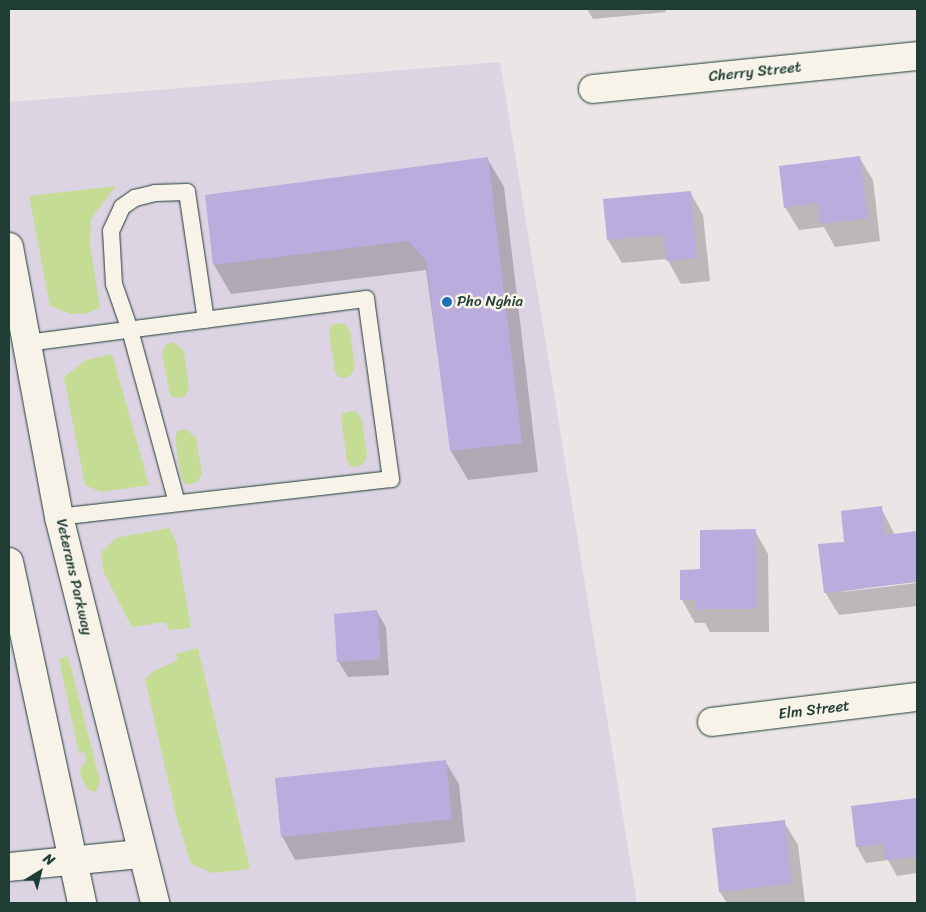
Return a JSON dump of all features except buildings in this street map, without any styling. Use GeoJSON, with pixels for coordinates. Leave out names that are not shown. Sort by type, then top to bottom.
{"type":"FeatureCollection","features":[{"type":"Feature","properties":{"kind":"main road","name":"Cherry Street"},"geometry":{"type":"LineString","coordinates":[[593,89],[917,56]]}},
{"type":"Feature","properties":{"kind":"main road","name":"Veterans Parkway"},"geometry":{"type":"LineString","coordinates":[[9,247],[60,517],[140,854],[155,903]]}},
{"type":"Feature","properties":{"kind":"main road"},"geometry":{"type":"LineString","coordinates":[[9,562],[70,862],[82,903]]}},
{"type":"Feature","properties":{"kind":"main road","name":"Elm Street"},"geometry":{"type":"LineString","coordinates":[[712,722],[917,698]]}},
{"type":"Feature","properties":{"kind":"main road"},"geometry":{"type":"LineString","coordinates":[[9,867],[140,854]]}},
{"type":"Feature","properties":{"kind":"lane"},"geometry":{"type":"LineString","coordinates":[[177,503],[130,330],[114,284],[111,231],[122,207],[135,198],[155,193],[187,192],[206,320]]}},
{"type":"Feature","properties":{"kind":"lane"},"geometry":{"type":"LineString","coordinates":[[27,343],[366,299],[392,479],[60,517]]}},
{"type":"Feature","properties":{"kind":"shaded area"},"geometry":{"type":"Polygon","coordinates":[[[500,62],[637,903],[9,903],[9,102],[500,62]]]}},
{"type":"Feature","properties":{"kind":"green space"},"geometry":{"type":"Polygon","coordinates":[[[116,186],[91,219],[90,245],[100,308],[85,314],[71,314],[50,306],[29,196],[116,186]]]}},
{"type":"Feature","properties":{"kind":"green space"},"geometry":{"type":"Polygon","coordinates":[[[345,324],[350,331],[355,367],[351,375],[346,378],[338,377],[335,371],[329,332],[331,325],[345,324]]]}},
{"type":"Feature","properties":{"kind":"green space"},"geometry":{"type":"Polygon","coordinates":[[[173,342],[184,351],[189,388],[185,396],[180,398],[172,397],[169,391],[162,352],[165,345],[173,342]]]}},
{"type":"Feature","properties":{"kind":"green space"},"geometry":{"type":"Polygon","coordinates":[[[112,354],[149,485],[101,492],[85,485],[64,377],[86,360],[112,354]]]}},
{"type":"Feature","properties":{"kind":"green space"},"geometry":{"type":"Polygon","coordinates":[[[357,412],[362,420],[367,456],[363,464],[358,467],[350,466],[347,460],[341,420],[343,413],[357,412]]]}},
{"type":"Feature","properties":{"kind":"green space"},"geometry":{"type":"Polygon","coordinates":[[[186,429],[196,438],[202,474],[198,482],[192,484],[185,484],[181,477],[175,438],[177,431],[186,429]]]}},
{"type":"Feature","properties":{"kind":"green space"},"geometry":{"type":"Polygon","coordinates":[[[169,528],[176,541],[191,628],[170,630],[165,622],[132,627],[104,573],[101,552],[116,538],[169,528]]]}},
{"type":"Feature","properties":{"kind":"green space"},"geometry":{"type":"Polygon","coordinates":[[[198,648],[250,869],[212,873],[191,864],[178,823],[145,680],[152,672],[178,660],[176,654],[198,648]]]}},
{"type":"Feature","properties":{"kind":"green space"},"geometry":{"type":"Polygon","coordinates":[[[68,656],[100,781],[96,792],[88,790],[82,779],[80,769],[86,761],[84,751],[79,754],[59,659],[68,656]]]}},
{"type":"Feature","properties":{"kind":"place","name":"Pho Nghia"},"geometry":{"type":"Point","coordinates":[447,302]}}]}
